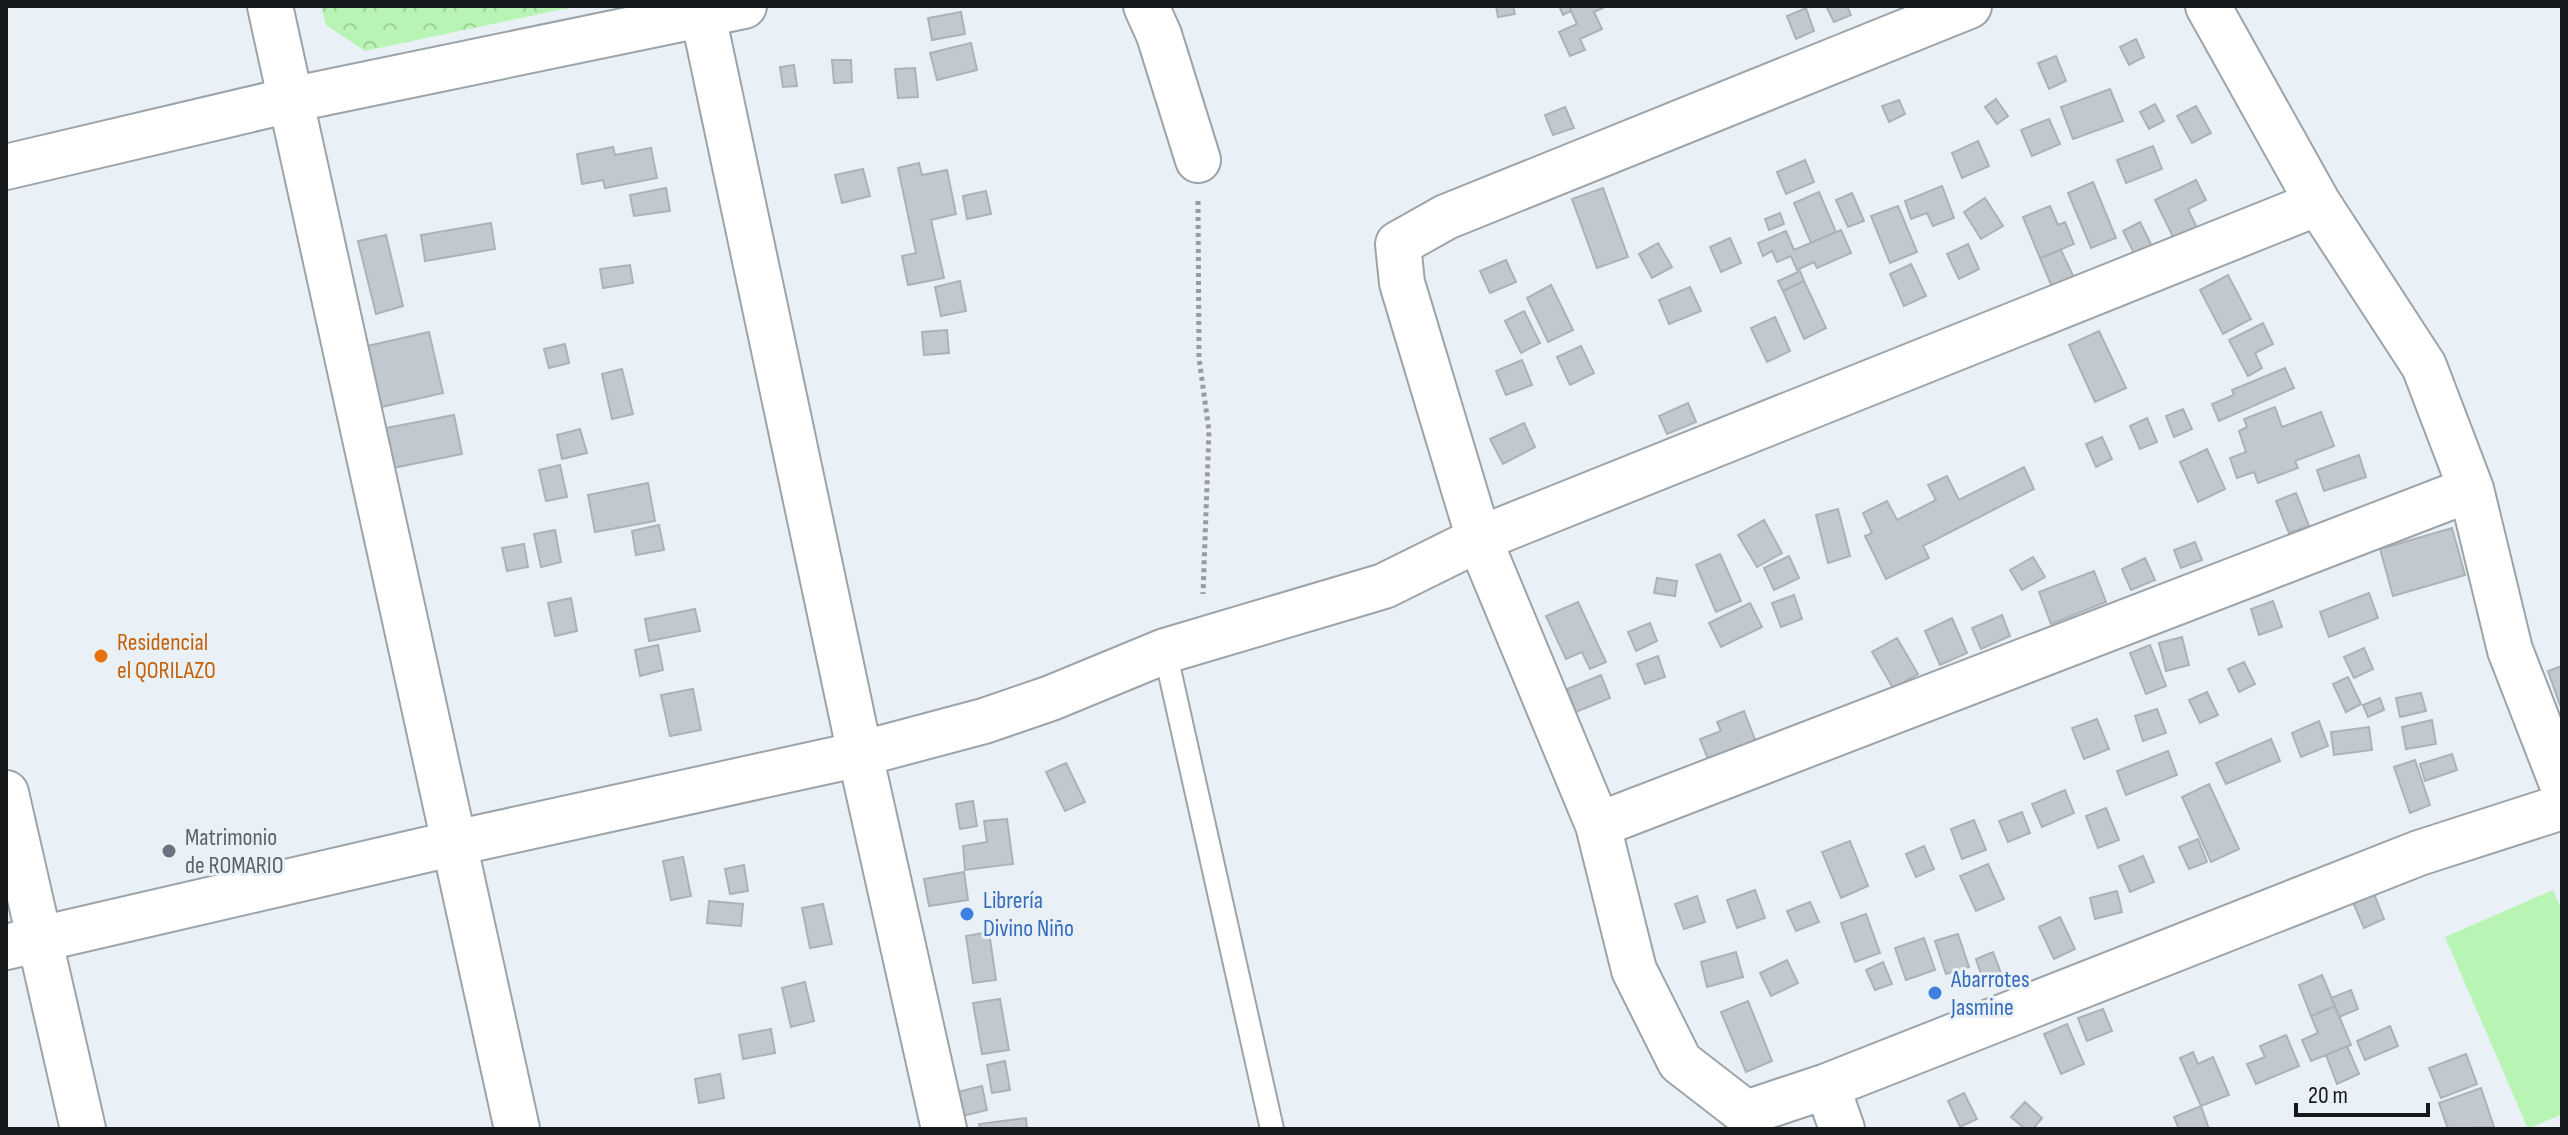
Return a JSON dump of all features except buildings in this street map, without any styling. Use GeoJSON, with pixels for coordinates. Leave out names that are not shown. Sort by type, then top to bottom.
{"type":"FeatureCollection","features":[{"type":"Feature","properties":{"kind":"street"},"geometry":{"type":"LineString","coordinates":[[270,6],[517,1129]]}},
{"type":"Feature","properties":{"kind":"street"},"geometry":{"type":"LineString","coordinates":[[1146,6],[1159,35],[1198,160]]}},
{"type":"Feature","properties":{"kind":"street"},"geometry":{"type":"LineString","coordinates":[[1969,6],[1446,217],[1398,244],[1402,283],[1479,539],[1598,825],[1634,970],[1680,1062],[1746,1113],[1827,1086],[2419,853],[2562,807]]}},
{"type":"Feature","properties":{"kind":"street"},"geometry":{"type":"LineString","coordinates":[[2208,6],[2318,203],[2424,366],[2471,489],[2510,650],[2562,784]]}},
{"type":"Feature","properties":{"kind":"street"},"geometry":{"type":"LineString","coordinates":[[6,167],[290,100],[716,9],[860,754],[944,1129]]}},
{"type":"Feature","properties":{"kind":"street"},"geometry":{"type":"LineString","coordinates":[[22,943],[860,754],[984,721],[1051,698],[1183,645],[1384,586],[1479,539],[2318,203]]}},
{"type":"Feature","properties":{"kind":"street"},"geometry":{"type":"LineString","coordinates":[[1598,825],[2471,489]]}},
{"type":"Feature","properties":{"kind":"street"},"geometry":{"type":"LineString","coordinates":[[6,793],[22,943],[83,1129]]}},
{"type":"Feature","properties":{"kind":"street"},"geometry":{"type":"LineString","coordinates":[[1827,1086],[1842,1129]]}},
{"type":"Feature","properties":{"kind":"lane"},"geometry":{"type":"LineString","coordinates":[[1183,645],[1272,1129]]}},
{"type":"Feature","properties":{"kind":"path"},"geometry":{"type":"LineString","coordinates":[[1183,645],[1209,431],[1199,358],[1198,160]]}},
{"type":"Feature","properties":{"kind":"green space"},"geometry":{"type":"Polygon","coordinates":[[[321,6],[578,6],[365,51],[326,25],[321,6]]]}},
{"type":"Feature","properties":{"kind":"green space"},"geometry":{"type":"Polygon","coordinates":[[[2553,890],[2562,911],[2562,1114],[2528,1129],[2445,937],[2553,890]]]}},
{"type":"Feature","properties":{"kind":"place","name":"Residencial el QORILAZO"},"geometry":{"type":"Point","coordinates":[101,656]}},
{"type":"Feature","properties":{"kind":"place","name":"Matrimonio de ROMARIO"},"geometry":{"type":"Point","coordinates":[169,851]}},
{"type":"Feature","properties":{"kind":"place","name":"Librería Divino Niño"},"geometry":{"type":"Point","coordinates":[967,914]}},
{"type":"Feature","properties":{"kind":"place","name":"Abarrotes Jasmine"},"geometry":{"type":"Point","coordinates":[1935,993]}}]}
